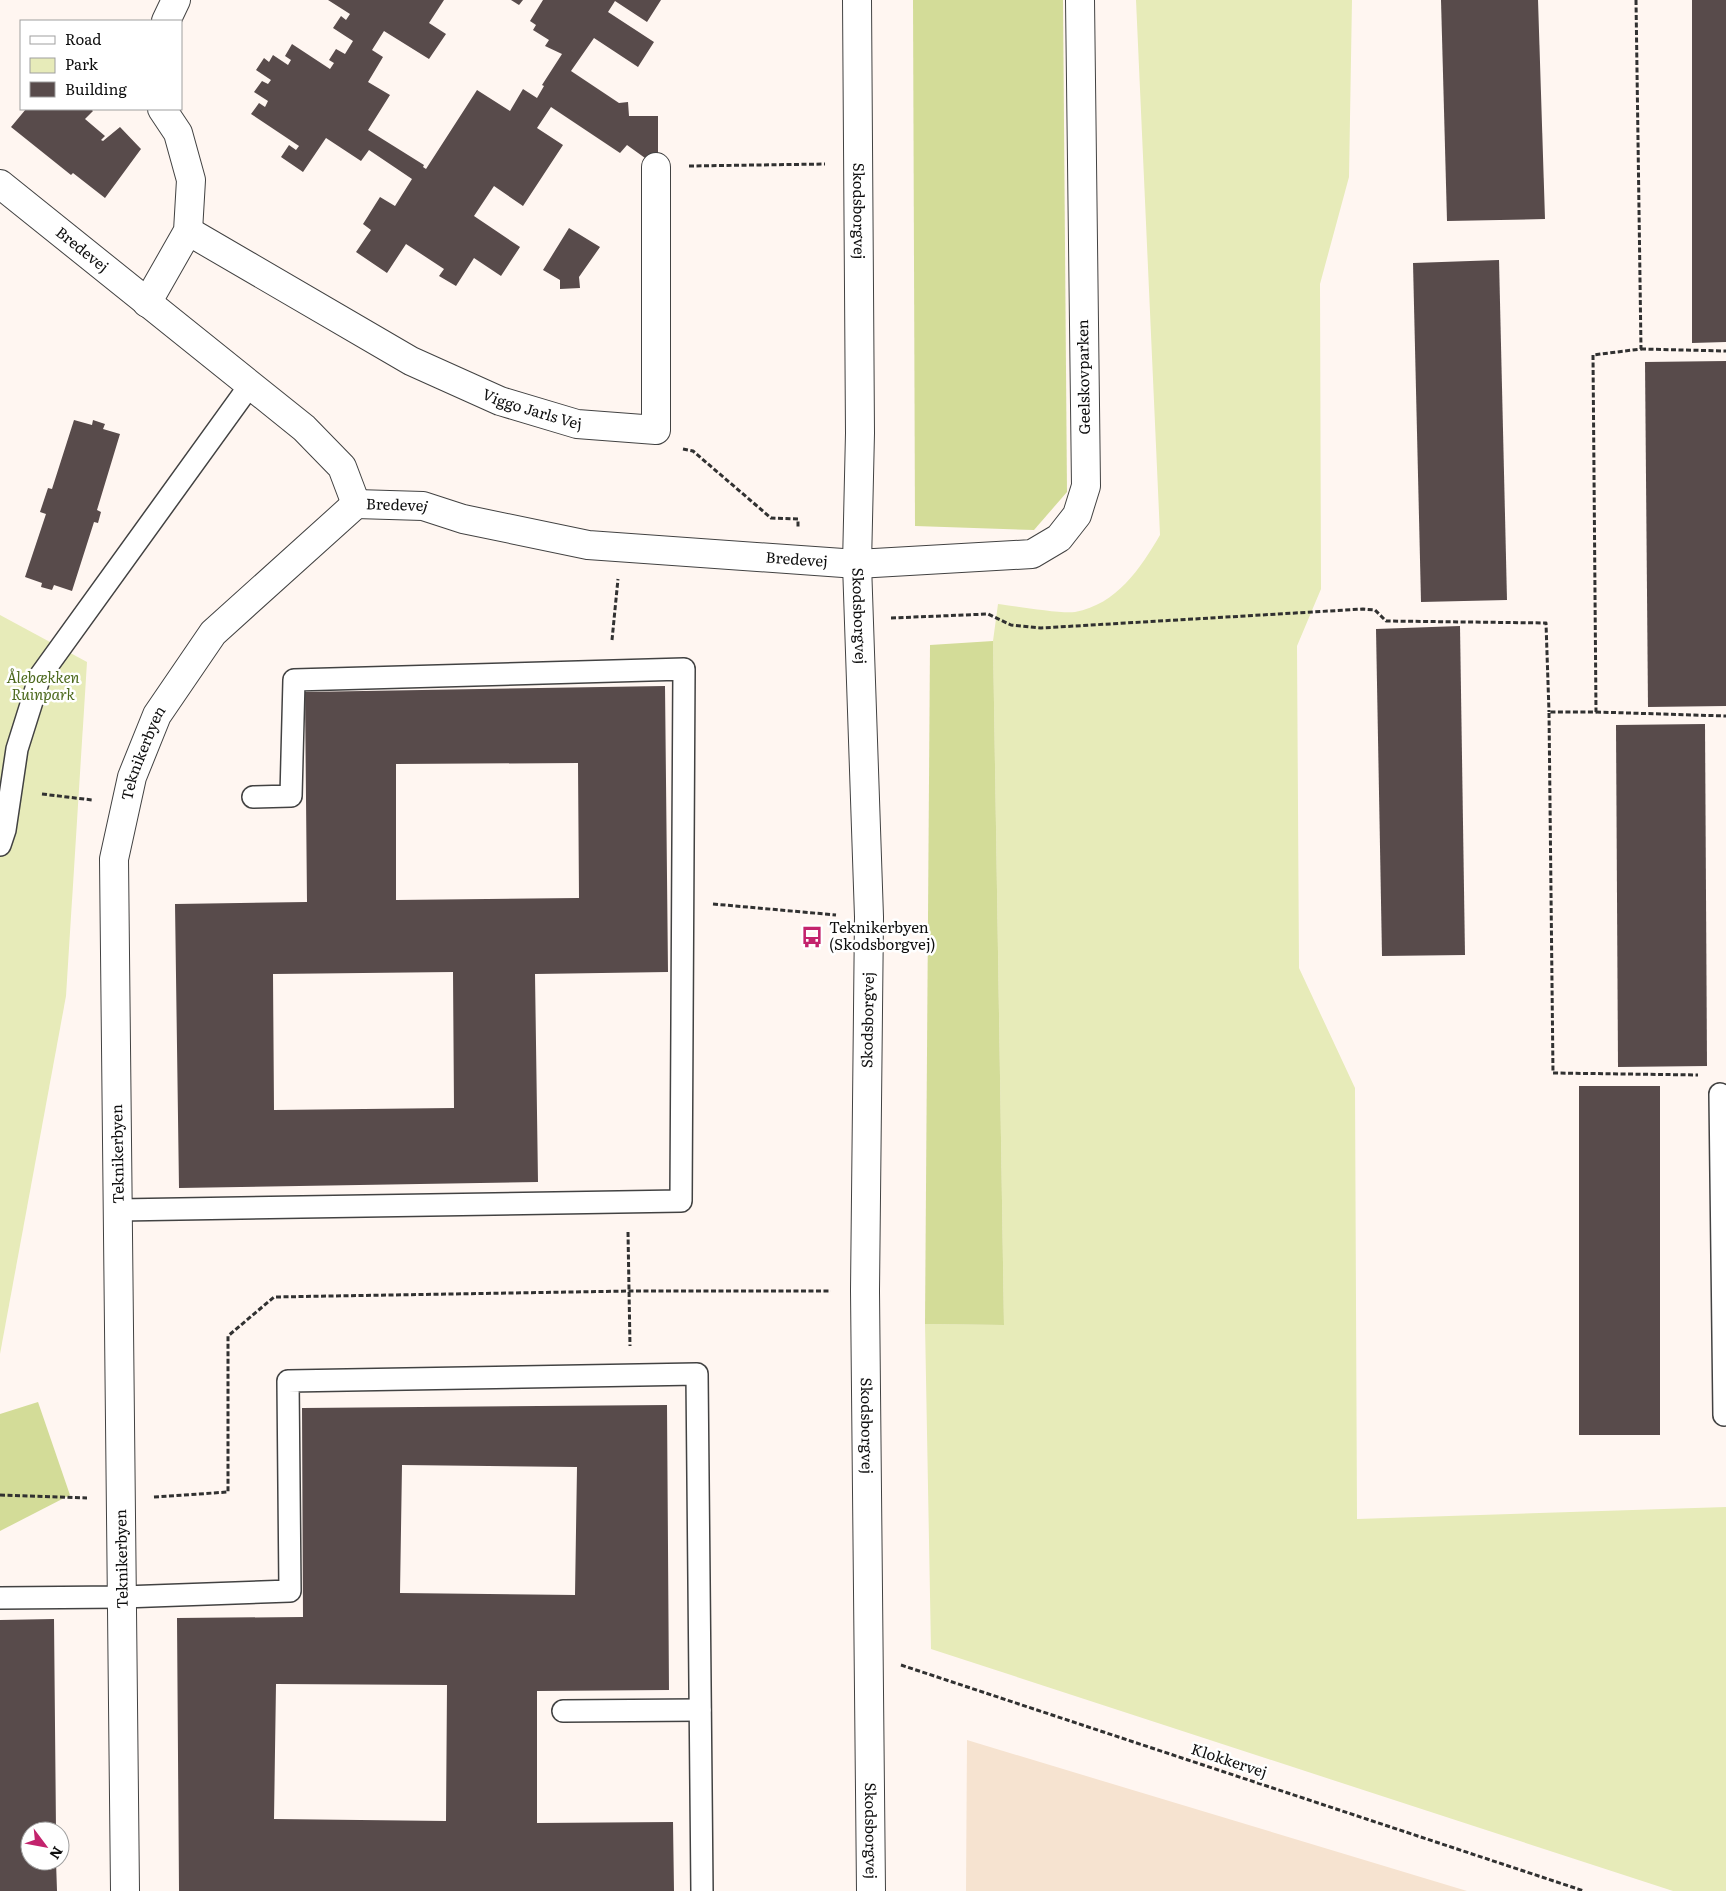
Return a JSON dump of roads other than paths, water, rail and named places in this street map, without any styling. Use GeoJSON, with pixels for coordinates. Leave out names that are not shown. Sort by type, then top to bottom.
{"type":"FeatureCollection","features":[{"type":"Feature","properties":{"kind":"street"},"geometry":{"type":"LineString","coordinates":[[166,20],[176,0]]}},
{"type":"Feature","properties":{"kind":"street","name":"Skodsborgvej"},"geometry":{"type":"LineString","coordinates":[[857,0],[860,433],[856,564],[869,918],[864,1291],[871,1891]]}},
{"type":"Feature","properties":{"kind":"street","name":"Geelskovparken"},"geometry":{"type":"LineString","coordinates":[[856,564],[1032,554],[1059,538],[1077,515],[1086,486],[1080,0]]}},
{"type":"Feature","properties":{"kind":"street"},"geometry":{"type":"LineString","coordinates":[[146,303],[188,231],[191,180],[178,133],[163,110]]}},
{"type":"Feature","properties":{"kind":"street","name":"Viggo Jarls Vej"},"geometry":{"type":"LineString","coordinates":[[188,231],[411,362],[500,401],[577,424],[656,430],[656,167]]}},
{"type":"Feature","properties":{"kind":"street","name":"Bredevej"},"geometry":{"type":"LineString","coordinates":[[0,184],[304,428],[342,467],[356,504],[423,506],[463,519],[588,545],[856,564]]}},
{"type":"Feature","properties":{"kind":"street","name":"Teknikerbyen"},"geometry":{"type":"LineString","coordinates":[[125,1891],[114,860],[132,777],[157,715],[213,634],[356,504]]}},
{"type":"Feature","properties":{"kind":"lane"},"geometry":{"type":"LineString","coordinates":[[0,845],[5,830],[17,750],[40,676],[250,385]]}},
{"type":"Feature","properties":{"kind":"lane"},"geometry":{"type":"LineString","coordinates":[[118,1210],[681,1201],[684,669],[294,680],[290,796],[253,797]]}},
{"type":"Feature","properties":{"kind":"lane"},"geometry":{"type":"LineString","coordinates":[[1720,1094],[1724,1248],[1724,1415]]}},
{"type":"Feature","properties":{"kind":"lane"},"geometry":{"type":"LineString","coordinates":[[0,1598],[123,1597],[290,1591],[288,1381],[697,1374],[702,1891]]}},
{"type":"Feature","properties":{"kind":"lane"},"geometry":{"type":"LineString","coordinates":[[563,1711],[700,1710]]}},
{"type":"Feature","properties":{"kind":"place","name":"Teknikerbyen (Skodsborgvej)"},"geometry":{"type":"Point","coordinates":[812,937]}},
{"type":"Feature","properties":{"kind":"park label","name":"Ålebækken Ruinpark"},"geometry":{"type":"Point","coordinates":[43,686]}}]}
